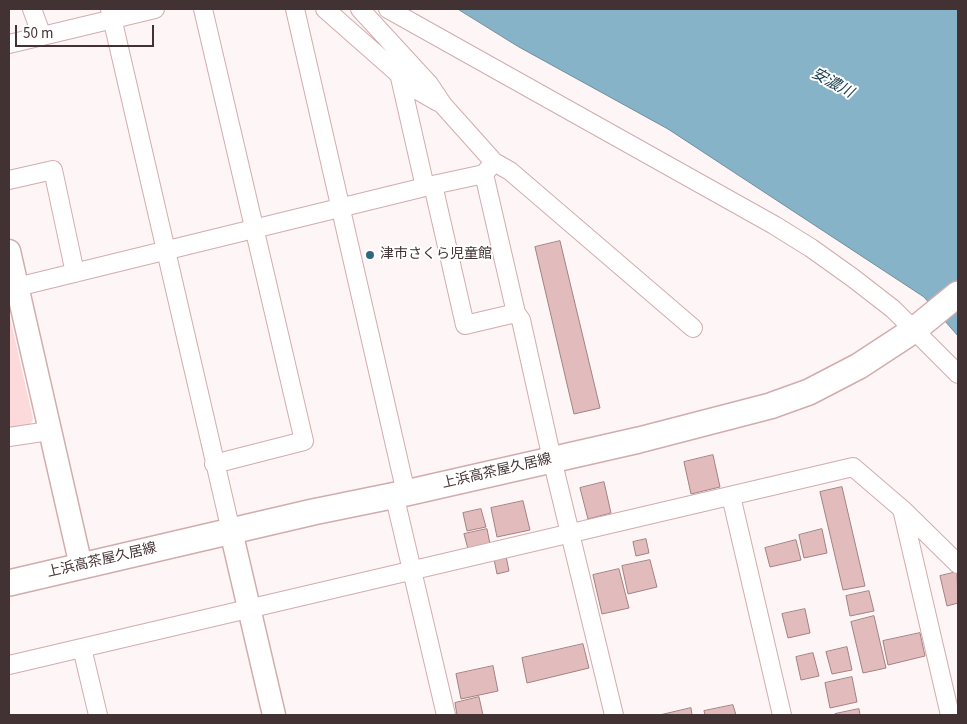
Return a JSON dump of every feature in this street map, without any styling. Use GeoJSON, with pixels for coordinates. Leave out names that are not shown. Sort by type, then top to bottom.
{"type":"FeatureCollection","features":[{"type":"Feature","properties":{"kind":"main road","name":"上浜高茶屋久居線"},"geometry":{"type":"LineString","coordinates":[[9,583],[231,531],[639,440],[770,406],[809,392],[859,366],[914,330],[958,294]]}},
{"type":"Feature","properties":{"kind":"street"},"geometry":{"type":"LineString","coordinates":[[32,9],[42,36]]}},
{"type":"Feature","properties":{"kind":"street"},"geometry":{"type":"LineString","coordinates":[[9,44],[42,36],[112,14],[156,9]]}},
{"type":"Feature","properties":{"kind":"street"},"geometry":{"type":"LineString","coordinates":[[202,9],[304,441],[214,464]]}},
{"type":"Feature","properties":{"kind":"street"},"geometry":{"type":"LineString","coordinates":[[295,9],[340,207],[400,494],[412,569],[446,715]]}},
{"type":"Feature","properties":{"kind":"street"},"geometry":{"type":"LineString","coordinates":[[325,9],[399,72],[417,90],[443,105]]}},
{"type":"Feature","properties":{"kind":"street"},"geometry":{"type":"LineString","coordinates":[[360,9],[429,84],[489,168],[516,314],[521,320],[552,459],[614,715]]}},
{"type":"Feature","properties":{"kind":"street"},"geometry":{"type":"LineString","coordinates":[[388,9],[788,234],[853,278],[893,309],[958,374]]}},
{"type":"Feature","properties":{"kind":"street"},"geometry":{"type":"LineString","coordinates":[[112,14],[214,464],[274,715]]}},
{"type":"Feature","properties":{"kind":"street"},"geometry":{"type":"LineString","coordinates":[[399,72],[465,326],[516,314]]}},
{"type":"Feature","properties":{"kind":"street"},"geometry":{"type":"LineString","coordinates":[[17,287],[429,186],[489,168],[510,171],[693,328]]}},
{"type":"Feature","properties":{"kind":"street"},"geometry":{"type":"LineString","coordinates":[[9,180],[53,170],[75,273]]}},
{"type":"Feature","properties":{"kind":"street"},"geometry":{"type":"LineString","coordinates":[[9,251],[81,566]]}},
{"type":"Feature","properties":{"kind":"street"},"geometry":{"type":"LineString","coordinates":[[9,437],[49,431]]}},
{"type":"Feature","properties":{"kind":"street"},"geometry":{"type":"LineString","coordinates":[[9,665],[412,569],[571,534],[854,467],[902,509],[958,564]]}},
{"type":"Feature","properties":{"kind":"street"},"geometry":{"type":"LineString","coordinates":[[731,496],[782,715]]}},
{"type":"Feature","properties":{"kind":"street"},"geometry":{"type":"LineString","coordinates":[[902,509],[950,715]]}},
{"type":"Feature","properties":{"kind":"street"},"geometry":{"type":"LineString","coordinates":[[82,648],[98,715]]}},
{"type":"Feature","properties":{"kind":"shaded area"},"geometry":{"type":"Polygon","coordinates":[[[9,313],[33,419],[30,425],[9,428],[9,313]]]}},
{"type":"Feature","properties":{"kind":"water","name":"安濃川"},"geometry":{"type":"Polygon","coordinates":[[[458,9],[958,9],[958,336],[924,297],[668,129],[519,47],[458,9]]]}},
{"type":"Feature","properties":{"kind":"building"},"geometry":{"type":"Polygon","coordinates":[[[560,241],[600,408],[574,414],[535,247],[560,241]]]}},
{"type":"Feature","properties":{"kind":"building"},"geometry":{"type":"Polygon","coordinates":[[[713,455],[720,487],[691,494],[684,462],[713,455]]]}},
{"type":"Feature","properties":{"kind":"building"},"geometry":{"type":"Polygon","coordinates":[[[604,482],[611,513],[588,519],[580,488],[604,482]]]}},
{"type":"Feature","properties":{"kind":"building"},"geometry":{"type":"Polygon","coordinates":[[[842,487],[865,586],[843,590],[820,492],[842,487]]]}},
{"type":"Feature","properties":{"kind":"building"},"geometry":{"type":"Polygon","coordinates":[[[523,501],[530,530],[497,537],[491,508],[523,501]]]}},
{"type":"Feature","properties":{"kind":"building"},"geometry":{"type":"Polygon","coordinates":[[[481,509],[486,527],[467,531],[463,513],[481,509]]]}},
{"type":"Feature","properties":{"kind":"building"},"geometry":{"type":"Polygon","coordinates":[[[487,529],[490,544],[468,549],[464,534],[487,529]]]}},
{"type":"Feature","properties":{"kind":"building"},"geometry":{"type":"Polygon","coordinates":[[[822,529],[827,553],[804,558],[799,535],[822,529]]]}},
{"type":"Feature","properties":{"kind":"building"},"geometry":{"type":"Polygon","coordinates":[[[646,539],[649,553],[636,556],[633,542],[646,539]]]}},
{"type":"Feature","properties":{"kind":"building"},"geometry":{"type":"Polygon","coordinates":[[[796,540],[801,560],[770,567],[765,548],[796,540]]]}},
{"type":"Feature","properties":{"kind":"building"},"geometry":{"type":"Polygon","coordinates":[[[506,556],[509,571],[497,574],[494,559],[506,556]]]}},
{"type":"Feature","properties":{"kind":"building"},"geometry":{"type":"Polygon","coordinates":[[[650,560],[657,587],[628,594],[622,566],[650,560]]]}},
{"type":"Feature","properties":{"kind":"building"},"geometry":{"type":"Polygon","coordinates":[[[619,569],[629,608],[602,614],[593,575],[619,569]]]}},
{"type":"Feature","properties":{"kind":"building"},"geometry":{"type":"Polygon","coordinates":[[[957,572],[958,603],[947,606],[940,576],[957,572]]]}},
{"type":"Feature","properties":{"kind":"building"},"geometry":{"type":"Polygon","coordinates":[[[869,591],[874,611],[850,616],[846,596],[869,591]]]}},
{"type":"Feature","properties":{"kind":"building"},"geometry":{"type":"Polygon","coordinates":[[[805,609],[810,633],[788,638],[782,614],[805,609]]]}},
{"type":"Feature","properties":{"kind":"building"},"geometry":{"type":"Polygon","coordinates":[[[874,616],[886,668],[863,673],[851,622],[874,616]]]}},
{"type":"Feature","properties":{"kind":"building"},"geometry":{"type":"Polygon","coordinates":[[[920,633],[925,656],[888,665],[883,641],[920,633]]]}},
{"type":"Feature","properties":{"kind":"building"},"geometry":{"type":"Polygon","coordinates":[[[583,644],[589,668],[527,683],[522,658],[583,644]]]}},
{"type":"Feature","properties":{"kind":"building"},"geometry":{"type":"Polygon","coordinates":[[[847,647],[852,670],[832,674],[826,652],[847,647]]]}},
{"type":"Feature","properties":{"kind":"building"},"geometry":{"type":"Polygon","coordinates":[[[813,653],[819,676],[801,680],[796,657],[813,653]]]}},
{"type":"Feature","properties":{"kind":"building"},"geometry":{"type":"Polygon","coordinates":[[[493,666],[498,691],[461,699],[456,674],[493,666]]]}},
{"type":"Feature","properties":{"kind":"building"},"geometry":{"type":"Polygon","coordinates":[[[852,677],[857,702],[830,708],[825,683],[852,677]]]}},
{"type":"Feature","properties":{"kind":"building"},"geometry":{"type":"Polygon","coordinates":[[[479,697],[483,715],[457,715],[455,703],[479,697]]]}},
{"type":"Feature","properties":{"kind":"building"},"geometry":{"type":"Polygon","coordinates":[[[733,705],[736,715],[705,715],[704,711],[733,705]]]}},
{"type":"Feature","properties":{"kind":"building"},"geometry":{"type":"Polygon","coordinates":[[[691,708],[692,715],[660,715],[691,708]]]}},
{"type":"Feature","properties":{"kind":"building"},"geometry":{"type":"Polygon","coordinates":[[[859,709],[860,715],[835,715],[835,714],[859,709]]]}},
{"type":"Feature","properties":{"kind":"place","name":"津市さくら児童館"},"geometry":{"type":"Point","coordinates":[370,255]}}]}
